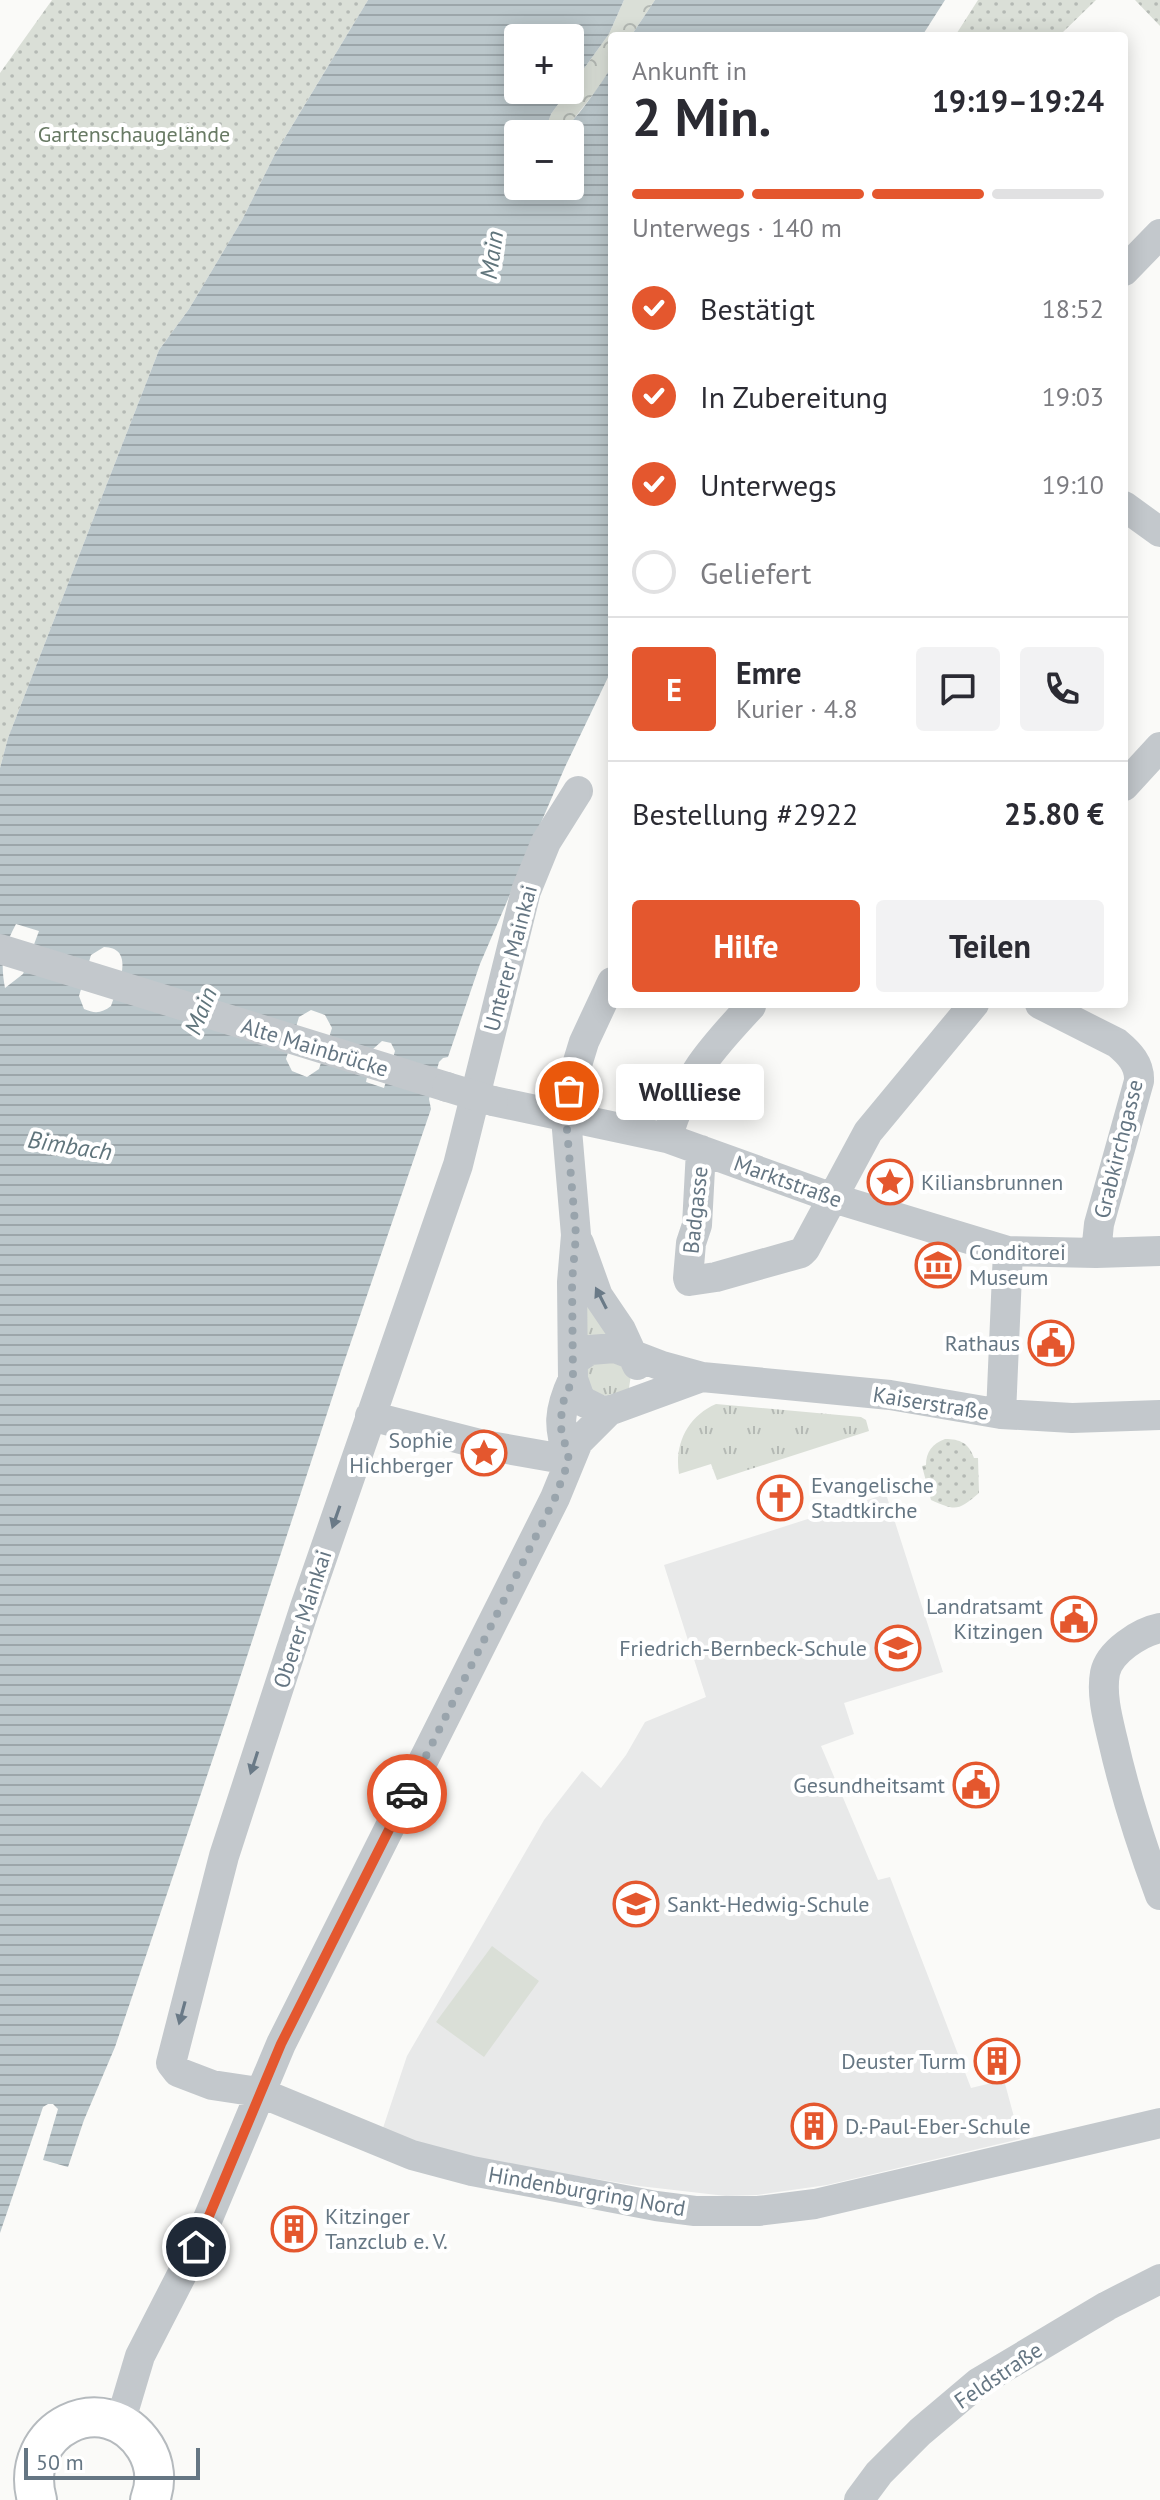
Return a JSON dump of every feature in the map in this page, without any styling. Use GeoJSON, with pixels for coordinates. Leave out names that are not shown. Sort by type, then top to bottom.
{"type":"FeatureCollection","features":[{"type":"Feature","properties":{"kind":"main road"},"geometry":{"type":"LineString","coordinates":[[37,2500],[33,2475],[36,2461],[49,2437],[59,2428],[96,2417],[120,2423],[139,2437],[150,2454],[155,2475],[150,2500]]}},
{"type":"Feature","properties":{"kind":"street"},"geometry":{"type":"LineString","coordinates":[[1128,267],[1160,234]]}},
{"type":"Feature","properties":{"kind":"street"},"geometry":{"type":"LineString","coordinates":[[1128,509],[1160,532]]}},
{"type":"Feature","properties":{"kind":"street"},"geometry":{"type":"LineString","coordinates":[[1128,782],[1160,747]]}},
{"type":"Feature","properties":{"kind":"street","name":"Unterer Mainkai"},"geometry":{"type":"LineString","coordinates":[[484,1094],[526,891],[546,842],[578,791]]}},
{"type":"Feature","properties":{"kind":"street","name":"Alte Mainbrücke"},"geometry":{"type":"LineString","coordinates":[[0,949],[566,1118]]}},
{"type":"Feature","properties":{"kind":"street"},"geometry":{"type":"LineString","coordinates":[[608,991],[584,1042],[569,1091],[566,1118],[576,1235],[572,1282],[575,1387],[584,1402],[600,1410],[622,1407],[702,1377]]}},
{"type":"Feature","properties":{"kind":"street"},"geometry":{"type":"LineString","coordinates":[[667,1138],[689,1080],[711,1048],[749,1008]]}},
{"type":"Feature","properties":{"kind":"street"},"geometry":{"type":"LineString","coordinates":[[833,1198],[868,1132],[971,1008]]}},
{"type":"Feature","properties":{"kind":"street","name":"Grabkirchgasse"},"geometry":{"type":"LineString","coordinates":[[1048,1008],[1117,1043],[1127,1052],[1139,1072],[1099,1224],[1096,1253]]}},
{"type":"Feature","properties":{"kind":"street","name":"Oberer Mainkai"},"geometry":{"type":"LineString","coordinates":[[259,2092],[212,2085],[178,2072],[171,2063],[224,1856],[370,1416],[484,1094]]}},
{"type":"Feature","properties":{"kind":"street","name":"Marktstraße"},"geometry":{"type":"LineString","coordinates":[[566,1118],[667,1138],[833,1198],[1008,1251],[1160,1251]]}},
{"type":"Feature","properties":{"kind":"street","name":"Badgasse"},"geometry":{"type":"LineString","coordinates":[[701,1150],[697,1225],[691,1243],[688,1278],[692,1282],[801,1253],[833,1198]]}},
{"type":"Feature","properties":{"kind":"street"},"geometry":{"type":"LineString","coordinates":[[120,2423],[140,2356],[196,2247],[259,2092],[555,1498],[569,1460],[589,1429],[622,1407],[639,1382],[634,1356],[598,1296],[576,1235]]}},
{"type":"Feature","properties":{"kind":"street"},"geometry":{"type":"LineString","coordinates":[[1001,1414],[1008,1251]]}},
{"type":"Feature","properties":{"kind":"street"},"geometry":{"type":"LineString","coordinates":[[569,1460],[560,1424],[573,1370],[586,1352],[604,1347],[615,1348],[702,1377]]}},
{"type":"Feature","properties":{"kind":"street","name":"Kaiserstraße"},"geometry":{"type":"LineString","coordinates":[[702,1377],[890,1395],[1001,1414],[1072,1418],[1160,1415]]}},
{"type":"Feature","properties":{"kind":"street"},"geometry":{"type":"LineString","coordinates":[[370,1416],[484,1445],[569,1460]]}},
{"type":"Feature","properties":{"kind":"street"},"geometry":{"type":"LineString","coordinates":[[1160,1628],[1150,1630],[1125,1647],[1109,1662],[1105,1674],[1105,1706],[1126,1797],[1160,1895]]}},
{"type":"Feature","properties":{"kind":"street","name":"Hindenburgring Nord"},"geometry":{"type":"LineString","coordinates":[[259,2092],[412,2155],[570,2190],[695,2211],[758,2211],[815,2204],[1160,2123]]}},
{"type":"Feature","properties":{"kind":"street","name":"Feldstraße"},"geometry":{"type":"LineString","coordinates":[[859,2500],[879,2473],[910,2442],[978,2383],[1107,2306],[1160,2279]]}},
{"type":"Feature","properties":{"kind":"shaded area"},"geometry":{"type":"Polygon","coordinates":[[[886,1494],[943,1672],[844,1703],[854,1734],[821,1746],[878,1880],[890,1877],[971,2088],[1004,2080],[1020,2139],[827,2185],[726,2196],[639,2186],[453,2156],[382,2131],[407,2056],[544,1820],[582,1771],[601,1788],[626,1755],[645,1722],[706,1697],[664,1565],[886,1494]]]}},
{"type":"Feature","properties":{"kind":"green space","name":"Gartenschaugelände"},"geometry":{"type":"Polygon","coordinates":[[[52,0],[368,0],[275,154],[242,220],[189,309],[159,350],[8,738],[0,768],[0,73],[52,0]]]}},
{"type":"Feature","properties":{"kind":"green space"},"geometry":{"type":"Polygon","coordinates":[[[624,0],[655,0],[634,32],[610,32],[624,0]]]}},
{"type":"Feature","properties":{"kind":"green space"},"geometry":{"type":"Polygon","coordinates":[[[978,0],[1096,0],[1063,32],[958,32],[978,0]]]}},
{"type":"Feature","properties":{"kind":"green space"},"geometry":{"type":"Polygon","coordinates":[[[1135,0],[1160,0],[1160,26],[1135,0]]]}},
{"type":"Feature","properties":{"kind":"green space"},"geometry":{"type":"Polygon","coordinates":[[[608,35],[608,72],[599,87],[573,120],[549,120],[558,104],[584,104],[584,68],[608,35]]]}},
{"type":"Feature","properties":{"kind":"green space"},"geometry":{"type":"Polygon","coordinates":[[[579,1284],[616,1332],[583,1344],[579,1284]]]}},
{"type":"Feature","properties":{"kind":"green space"},"geometry":{"type":"Polygon","coordinates":[[[608,1354],[631,1375],[629,1388],[620,1398],[589,1393],[586,1367],[608,1354]]]}},
{"type":"Feature","properties":{"kind":"green space"},"geometry":{"type":"Polygon","coordinates":[[[716,1404],[861,1417],[866,1420],[869,1431],[717,1480],[711,1464],[679,1474],[679,1452],[685,1432],[698,1416],[716,1404]]]}},
{"type":"Feature","properties":{"kind":"green space"},"geometry":{"type":"Polygon","coordinates":[[[945,1439],[963,1443],[974,1458],[978,1458],[979,1493],[956,1507],[931,1500],[922,1466],[926,1465],[931,1449],[945,1439]]]}},
{"type":"Feature","properties":{"kind":"green space"},"geometry":{"type":"Polygon","coordinates":[[[492,1946],[539,1981],[484,2057],[436,2022],[492,1946]]]}},
{"type":"Feature","properties":{"kind":"water"},"geometry":{"type":"Polygon","coordinates":[[[368,0],[624,0],[608,35],[584,69],[584,24],[504,24],[504,104],[558,104],[549,120],[504,120],[504,200],[584,200],[584,120],[573,120],[608,72],[608,677],[565,767],[480,964],[448,1057],[439,1062],[429,1099],[431,1109],[115,2047],[68,2167],[43,2160],[58,2109],[53,2104],[43,2107],[0,2233],[0,768],[8,738],[159,350],[189,309],[242,220],[275,154],[368,0]],[[16,924],[4,955],[5,988],[23,974],[39,931],[16,924]],[[104,947],[91,955],[79,996],[84,1009],[98,1012],[111,1006],[122,970],[120,954],[104,947]],[[311,1010],[299,1017],[286,1059],[292,1071],[307,1077],[319,1069],[332,1028],[325,1015],[311,1010]],[[382,1041],[373,1049],[366,1082],[384,1088],[395,1051],[391,1043],[382,1041]]]}},
{"type":"Feature","properties":{"kind":"water"},"geometry":{"type":"Polygon","coordinates":[[[655,0],[945,0],[925,32],[634,32],[655,0]]]}},
{"type":"Feature","properties":{"kind":"way so far"},"geometry":{"type":"LineString","coordinates":[[407,1794],[555,1498],[569,1460],[560,1424],[564,1399],[573,1379],[572,1282],[576,1235],[566,1118],[569,1091]]}},
{"type":"Feature","properties":{"kind":"place","name":"Wollliese"},"geometry":{"type":"Point","coordinates":[569,1091]}},
{"type":"Feature","properties":{"kind":"place","name":"Kiliansbrunnen"},"geometry":{"type":"Point","coordinates":[890,1182]}},
{"type":"Feature","properties":{"kind":"place","name":"Conditorei Museum"},"geometry":{"type":"Point","coordinates":[938,1265]}},
{"type":"Feature","properties":{"kind":"place","name":"Rathaus"},"geometry":{"type":"Point","coordinates":[1051,1343]}},
{"type":"Feature","properties":{"kind":"place","name":"Sophie Hichberger"},"geometry":{"type":"Point","coordinates":[484,1453]}},
{"type":"Feature","properties":{"kind":"place","name":"Evangelische Stadtkirche"},"geometry":{"type":"Point","coordinates":[780,1498]}},
{"type":"Feature","properties":{"kind":"place","name":"Landratsamt Kitzingen"},"geometry":{"type":"Point","coordinates":[1074,1619]}},
{"type":"Feature","properties":{"kind":"place","name":"Friedrich-Bernbeck-Schule"},"geometry":{"type":"Point","coordinates":[898,1648]}},
{"type":"Feature","properties":{"kind":"place","name":"Gesundheitsamt"},"geometry":{"type":"Point","coordinates":[976,1785]}},
{"type":"Feature","properties":{"kind":"place","name":"Sankt-Hedwig-Schule"},"geometry":{"type":"Point","coordinates":[636,1904]}},
{"type":"Feature","properties":{"kind":"place","name":"Deuster Turm"},"geometry":{"type":"Point","coordinates":[997,2061]}},
{"type":"Feature","properties":{"kind":"place","name":"D.-Paul-Eber-Schule"},"geometry":{"type":"Point","coordinates":[814,2126]}},
{"type":"Feature","properties":{"kind":"place","name":"Kitzinger Tanzclub e. V."},"geometry":{"type":"Point","coordinates":[294,2229]}},
{"type":"Feature","properties":{"kind":"route"},"geometry":{"type":"LineString","coordinates":[[196,2247],[281,2044],[407,1794]]}},
{"type":"Feature","properties":{"kind":"water label","name":"Main"},"geometry":{"type":"Point","coordinates":[492,255]}},
{"type":"Feature","properties":{"kind":"water label","name":"Main"},"geometry":{"type":"Point","coordinates":[201,1011]}},
{"type":"Feature","properties":{"kind":"water label","name":"Bimbach"},"geometry":{"type":"Point","coordinates":[70,1146]}}]}
